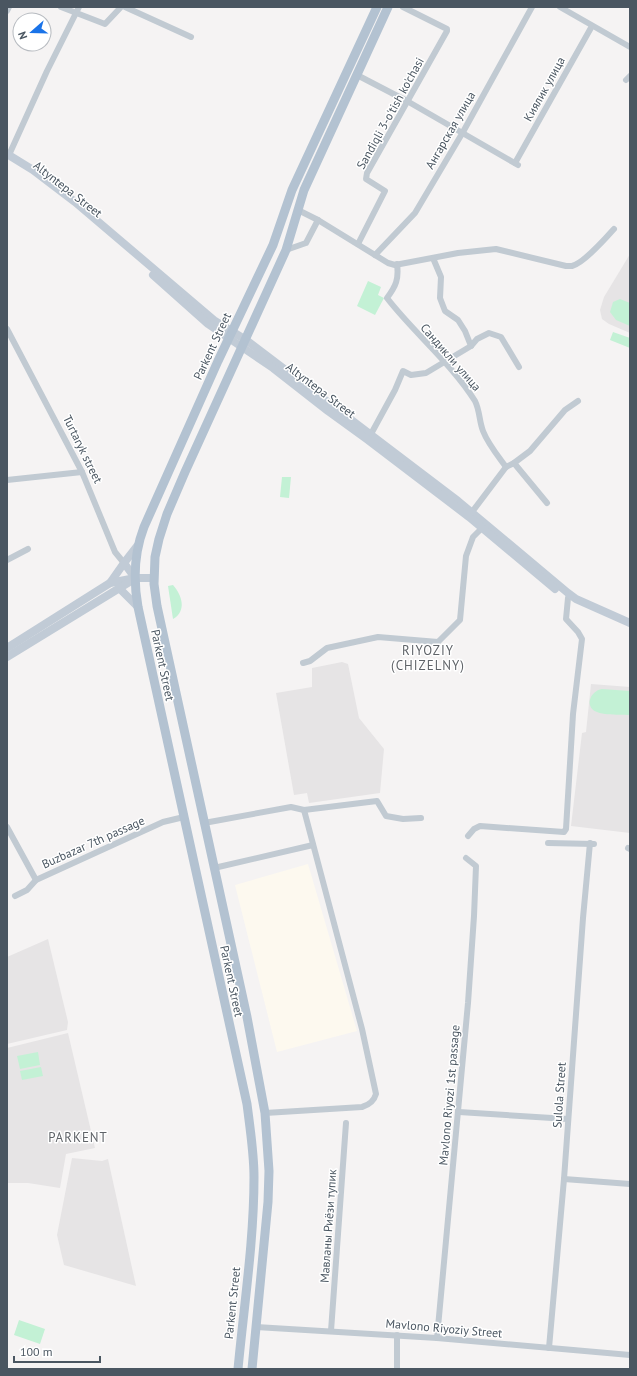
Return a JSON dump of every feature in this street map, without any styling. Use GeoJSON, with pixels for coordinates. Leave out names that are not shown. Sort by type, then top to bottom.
{"type":"FeatureCollection","features":[{"type":"Feature","properties":{"kind":"main road","name":"Parkent Street"},"geometry":{"type":"LineString","coordinates":[[238,1369],[253,1206],[254,1176],[247,1104],[138,607],[135,578],[138,545],[144,527],[230,336],[273,245],[292,190],[377,7]]}},
{"type":"Feature","properties":{"kind":"main road","name":"Parkent Street"},"geometry":{"type":"LineString","coordinates":[[252,1369],[269,1194],[268,1148],[265,1113],[247,1017],[157,606],[154,578],[157,548],[167,514],[286,250],[304,190],[388,7]]}},
{"type":"Feature","properties":{"kind":"street"},"geometry":{"type":"LineString","coordinates":[[7,11],[9,7]]}},
{"type":"Feature","properties":{"kind":"street"},"geometry":{"type":"LineString","coordinates":[[61,7],[106,24],[121,7]]}},
{"type":"Feature","properties":{"kind":"street"},"geometry":{"type":"LineString","coordinates":[[7,157],[79,7]]}},
{"type":"Feature","properties":{"kind":"street"},"geometry":{"type":"LineString","coordinates":[[124,7],[191,37]]}},
{"type":"Feature","properties":{"kind":"street","name":"Sandiqli 3-o'tish ko'chasi"},"geometry":{"type":"LineString","coordinates":[[358,244],[385,191],[366,179],[367,173],[448,31],[447,29],[403,7]]}},
{"type":"Feature","properties":{"kind":"street","name":"Ангарская улица"},"geometry":{"type":"LineString","coordinates":[[375,256],[415,213],[463,132],[532,7]]}},
{"type":"Feature","properties":{"kind":"street"},"geometry":{"type":"LineString","coordinates":[[560,7],[630,47]]}},
{"type":"Feature","properties":{"kind":"street","name":"Киялик улица"},"geometry":{"type":"LineString","coordinates":[[463,132],[517,164],[592,26]]}},
{"type":"Feature","properties":{"kind":"street"},"geometry":{"type":"LineString","coordinates":[[357,75],[463,132]]}},
{"type":"Feature","properties":{"kind":"street","name":"Altyntepa Street"},"geometry":{"type":"LineString","coordinates":[[7,157],[73,203],[143,263],[215,321],[230,336],[244,344],[341,417],[472,512],[484,526]]}},
{"type":"Feature","properties":{"kind":"street"},"geometry":{"type":"LineString","coordinates":[[298,210],[318,220],[375,256],[388,263],[397,264],[496,249],[566,266],[572,266],[599,245],[614,229]]}},
{"type":"Feature","properties":{"kind":"street"},"geometry":{"type":"LineString","coordinates":[[286,250],[306,243],[318,220]]}},
{"type":"Feature","properties":{"kind":"street"},"geometry":{"type":"LineString","coordinates":[[433,258],[441,277],[440,298],[445,311],[458,320],[471,346]]}},
{"type":"Feature","properties":{"kind":"street","name":"Сандикли улица"},"geometry":{"type":"LineString","coordinates":[[397,264],[399,276],[393,291],[387,298],[399,314],[444,362],[474,401],[479,410],[484,432],[506,467]]}},
{"type":"Feature","properties":{"kind":"street","name":"Turtaryk street"},"geometry":{"type":"LineString","coordinates":[[7,329],[82,472],[115,552],[135,578]]}},
{"type":"Feature","properties":{"kind":"street"},"geometry":{"type":"LineString","coordinates":[[370,437],[395,390],[403,371],[411,375],[426,373],[471,346],[477,339],[489,333],[501,336],[519,367]]}},
{"type":"Feature","properties":{"kind":"street"},"geometry":{"type":"LineString","coordinates":[[472,512],[506,467],[514,463],[530,450],[565,410],[578,401]]}},
{"type":"Feature","properties":{"kind":"street","name":"Altyntepa Street"},"geometry":{"type":"LineString","coordinates":[[370,437],[484,526],[572,598],[630,623]]}},
{"type":"Feature","properties":{"kind":"street"},"geometry":{"type":"LineString","coordinates":[[514,463],[547,504]]}},
{"type":"Feature","properties":{"kind":"street"},"geometry":{"type":"LineString","coordinates":[[7,480],[82,472]]}},
{"type":"Feature","properties":{"kind":"street"},"geometry":{"type":"LineString","coordinates":[[303,663],[310,661],[327,648],[378,637],[438,642],[460,620],[466,556],[473,537],[484,526]]}},
{"type":"Feature","properties":{"kind":"street"},"geometry":{"type":"LineString","coordinates":[[110,583],[138,545]]}},
{"type":"Feature","properties":{"kind":"street"},"geometry":{"type":"LineString","coordinates":[[7,560],[28,549]]}},
{"type":"Feature","properties":{"kind":"street"},"geometry":{"type":"LineString","coordinates":[[7,657],[120,589],[135,578]]}},
{"type":"Feature","properties":{"kind":"street"},"geometry":{"type":"LineString","coordinates":[[7,648],[110,583],[135,578],[154,578]]}},
{"type":"Feature","properties":{"kind":"street"},"geometry":{"type":"LineString","coordinates":[[120,589],[138,607]]}},
{"type":"Feature","properties":{"kind":"street"},"geometry":{"type":"LineString","coordinates":[[468,836],[474,829],[480,826],[566,831],[573,714],[582,639],[578,632],[566,619],[572,598]]}},
{"type":"Feature","properties":{"kind":"street","name":"Altyntepa Street"},"geometry":{"type":"LineString","coordinates":[[599,610],[630,627]]}},
{"type":"Feature","properties":{"kind":"street"},"geometry":{"type":"LineString","coordinates":[[204,823],[292,807],[304,810],[377,801],[386,816],[403,819],[421,818]]}},
{"type":"Feature","properties":{"kind":"street"},"geometry":{"type":"LineString","coordinates":[[265,1113],[362,1107],[368,1105],[376,1094],[362,1029],[304,810]]}},
{"type":"Feature","properties":{"kind":"street","name":"Buzbazar 7th passage"},"geometry":{"type":"LineString","coordinates":[[16,896],[28,890],[36,880],[163,822],[184,817]]}},
{"type":"Feature","properties":{"kind":"street"},"geometry":{"type":"LineString","coordinates":[[7,827],[36,880]]}},
{"type":"Feature","properties":{"kind":"street","name":"Sulola Street"},"geometry":{"type":"LineString","coordinates":[[548,843],[592,844],[549,1348]]}},
{"type":"Feature","properties":{"kind":"street"},"geometry":{"type":"LineString","coordinates":[[214,868],[313,845]]}},
{"type":"Feature","properties":{"kind":"street","name":"Mavlono Riyozi 1st passage"},"geometry":{"type":"LineString","coordinates":[[438,1338],[468,1004],[476,875],[476,866],[466,858]]}},
{"type":"Feature","properties":{"kind":"street"},"geometry":{"type":"LineString","coordinates":[[459,1112],[568,1119]]}},
{"type":"Feature","properties":{"kind":"street","name":"Мавланы Риёзи тупик"},"geometry":{"type":"LineString","coordinates":[[331,1331],[346,1123]]}},
{"type":"Feature","properties":{"kind":"street"},"geometry":{"type":"LineString","coordinates":[[564,1179],[630,1184]]}},
{"type":"Feature","properties":{"kind":"street","name":"Mavlono Riyoziy Street"},"geometry":{"type":"LineString","coordinates":[[256,1327],[438,1338],[630,1355]]}},
{"type":"Feature","properties":{"kind":"street"},"geometry":{"type":"LineString","coordinates":[[397,1335],[397,1369]]}},
{"type":"Feature","properties":{"kind":"shaded area"},"geometry":{"type":"Polygon","coordinates":[[[630,254],[630,333],[609,324],[602,319],[600,310],[604,297],[630,254]]]}},
{"type":"Feature","properties":{"kind":"shaded area"},"geometry":{"type":"Polygon","coordinates":[[[342,662],[348,664],[359,718],[384,749],[380,793],[309,803],[307,793],[294,795],[276,693],[312,687],[312,668],[342,662]]]}},
{"type":"Feature","properties":{"kind":"shaded area"},"geometry":{"type":"Polygon","coordinates":[[[591,684],[630,687],[630,833],[571,826],[582,733],[586,732],[591,684]]]}},
{"type":"Feature","properties":{"kind":"shaded area"},"geometry":{"type":"Polygon","coordinates":[[[308,864],[357,1031],[277,1052],[235,885],[308,864]]]}},
{"type":"Feature","properties":{"kind":"shaded area"},"geometry":{"type":"Polygon","coordinates":[[[48,939],[68,1022],[67,1030],[7,1044],[7,957],[48,939]]]}},
{"type":"Feature","properties":{"kind":"shaded area"},"geometry":{"type":"Polygon","coordinates":[[[68,1033],[95,1148],[66,1154],[60,1188],[28,1183],[7,1183],[7,1048],[68,1033]]]}},
{"type":"Feature","properties":{"kind":"shaded area"},"geometry":{"type":"Polygon","coordinates":[[[72,1158],[102,1161],[108,1159],[136,1286],[64,1265],[57,1235],[72,1158]]]}},
{"type":"Feature","properties":{"kind":"green space"},"geometry":{"type":"Polygon","coordinates":[[[368,281],[381,287],[378,295],[384,298],[375,315],[357,306],[368,281]]]}},
{"type":"Feature","properties":{"kind":"green space"},"geometry":{"type":"Polygon","coordinates":[[[620,299],[630,303],[630,326],[616,320],[610,312],[613,302],[620,299]]]}},
{"type":"Feature","properties":{"kind":"green space"},"geometry":{"type":"Polygon","coordinates":[[[613,332],[630,338],[630,348],[610,340],[613,332]]]}},
{"type":"Feature","properties":{"kind":"green space"},"geometry":{"type":"Polygon","coordinates":[[[282,477],[291,477],[289,498],[280,497],[282,477]]]}},
{"type":"Feature","properties":{"kind":"green space"},"geometry":{"type":"Polygon","coordinates":[[[173,585],[179,593],[182,607],[177,616],[173,619],[168,586],[173,585]]]}},
{"type":"Feature","properties":{"kind":"green space"},"geometry":{"type":"Polygon","coordinates":[[[602,689],[630,691],[630,715],[605,714],[593,710],[590,699],[594,693],[602,689]]]}},
{"type":"Feature","properties":{"kind":"green space"},"geometry":{"type":"Polygon","coordinates":[[[38,1052],[40,1065],[20,1069],[17,1056],[38,1052]]]}},
{"type":"Feature","properties":{"kind":"green space"},"geometry":{"type":"Polygon","coordinates":[[[41,1067],[43,1076],[22,1080],[20,1071],[41,1067]]]}},
{"type":"Feature","properties":{"kind":"green space"},"geometry":{"type":"Polygon","coordinates":[[[19,1320],[45,1329],[40,1344],[14,1335],[19,1320]]]}},
{"type":"Feature","properties":{"kind":"district","name":"RIYOZIY (CHIZELNY)"},"geometry":{"type":"Point","coordinates":[428,658]}},
{"type":"Feature","properties":{"kind":"district","name":"PARKENT"},"geometry":{"type":"Point","coordinates":[78,1137]}}]}
